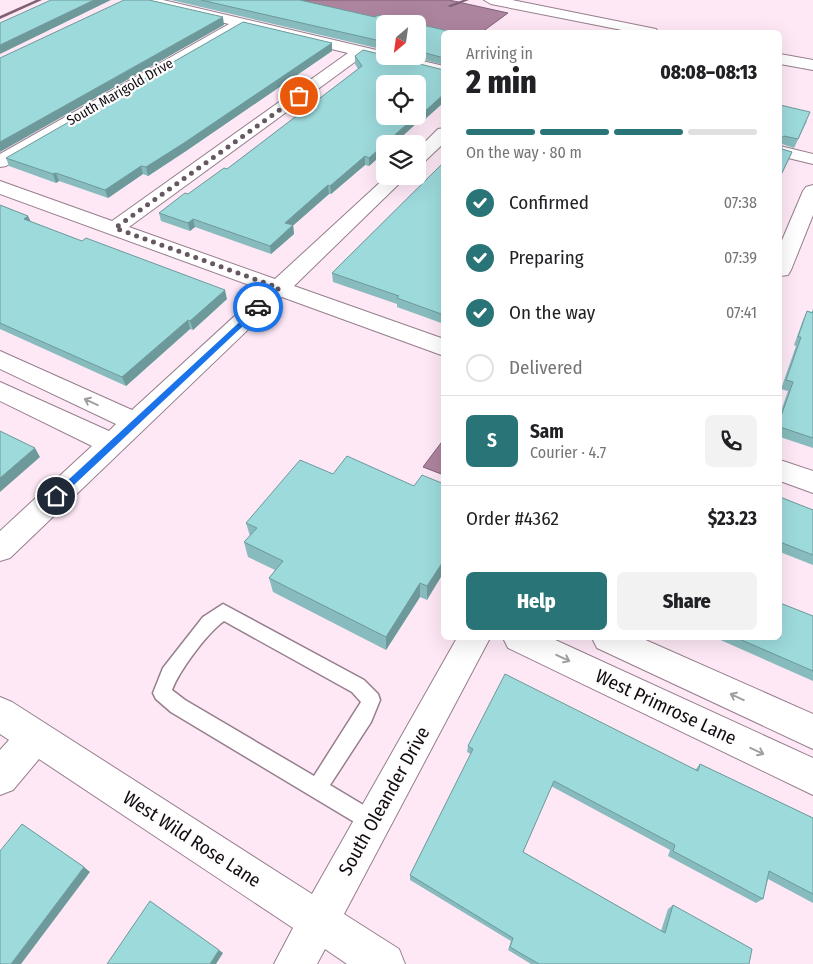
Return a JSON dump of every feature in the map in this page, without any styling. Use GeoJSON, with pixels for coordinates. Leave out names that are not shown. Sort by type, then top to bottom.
{"type":"FeatureCollection","features":[{"type":"Feature","properties":{"kind":"street"},"geometry":{"type":"LineString","coordinates":[[146,0],[441,70]]}},
{"type":"Feature","properties":{"kind":"street"},"geometry":{"type":"LineString","coordinates":[[495,1],[641,30]]}},
{"type":"Feature","properties":{"kind":"street","name":"South Marigold Drive"},"geometry":{"type":"LineString","coordinates":[[0,162],[241,23]]}},
{"type":"Feature","properties":{"kind":"street"},"geometry":{"type":"LineString","coordinates":[[115,228],[360,51]]}},
{"type":"Feature","properties":{"kind":"street"},"geometry":{"type":"LineString","coordinates":[[782,59],[813,65]]}},
{"type":"Feature","properties":{"kind":"street"},"geometry":{"type":"LineString","coordinates":[[426,150],[441,136]]}},
{"type":"Feature","properties":{"kind":"street"},"geometry":{"type":"LineString","coordinates":[[782,151],[813,159]]}},
{"type":"Feature","properties":{"kind":"street"},"geometry":{"type":"LineString","coordinates":[[0,549],[388,185]]}},
{"type":"Feature","properties":{"kind":"street"},"geometry":{"type":"LineString","coordinates":[[0,187],[441,347]]}},
{"type":"Feature","properties":{"kind":"street"},"geometry":{"type":"LineString","coordinates":[[782,265],[813,191]]}},
{"type":"Feature","properties":{"kind":"street"},"geometry":{"type":"LineString","coordinates":[[0,359],[135,422]]}},
{"type":"Feature","properties":{"kind":"street"},"geometry":{"type":"LineString","coordinates":[[0,390],[112,444]]}},
{"type":"Feature","properties":{"kind":"street"},"geometry":{"type":"LineString","coordinates":[[782,471],[813,482]]}},
{"type":"Feature","properties":{"kind":"street","name":"South Oleander Drive"},"geometry":{"type":"LineString","coordinates":[[295,964],[473,640]]}},
{"type":"Feature","properties":{"kind":"street","name":"West Primrose Lane"},"geometry":{"type":"LineString","coordinates":[[523,640],[813,777]]}},
{"type":"Feature","properties":{"kind":"street"},"geometry":{"type":"LineString","coordinates":[[612,640],[813,732]]}},
{"type":"Feature","properties":{"kind":"street","name":"West Wild Rose Lane"},"geometry":{"type":"LineString","coordinates":[[0,714],[384,964]]}},
{"type":"Feature","properties":{"kind":"street"},"geometry":{"type":"LineString","coordinates":[[0,777],[35,737]]}},
{"type":"Feature","properties":{"kind":"lane"},"geometry":{"type":"LineString","coordinates":[[317,788],[364,716],[372,700],[358,686],[223,612],[209,622],[169,674],[162,693],[178,706],[373,822]]}},
{"type":"Feature","properties":{"kind":"shaded area"},"geometry":{"type":"Polygon","coordinates":[[[287,0],[449,0],[508,13],[485,30],[441,30],[441,32],[426,31],[426,15],[376,15],[376,20],[287,0]]]}},
{"type":"Feature","properties":{"kind":"shaded area"},"geometry":{"type":"Polygon","coordinates":[[[441,443],[441,474],[423,467],[441,443]]]}},
{"type":"Feature","properties":{"kind":"building"},"geometry":{"type":"Polygon","coordinates":[[[51,0],[94,0],[0,45],[0,23],[51,0]]]}},
{"type":"Feature","properties":{"kind":"building"},"geometry":{"type":"Polygon","coordinates":[[[124,0],[149,0],[223,17],[0,142],[0,58],[124,0]]]}},
{"type":"Feature","properties":{"kind":"building"},"geometry":{"type":"Polygon","coordinates":[[[201,0],[300,0],[376,16],[376,40],[201,0]]]}},
{"type":"Feature","properties":{"kind":"building"},"geometry":{"type":"Polygon","coordinates":[[[243,22],[332,43],[184,143],[146,167],[141,166],[105,190],[6,158],[243,22]]]}},
{"type":"Feature","properties":{"kind":"building"},"geometry":{"type":"Polygon","coordinates":[[[426,26],[444,30],[441,30],[441,57],[426,53],[426,26]]]}},
{"type":"Feature","properties":{"kind":"building"},"geometry":{"type":"Polygon","coordinates":[[[363,50],[376,53],[376,65],[424,65],[441,69],[441,97],[426,110],[426,75],[376,75],[376,125],[406,125],[395,135],[376,135],[376,152],[369,158],[365,156],[330,186],[328,185],[285,223],[293,225],[270,246],[193,219],[188,223],[159,213],[185,193],[188,194],[224,168],[227,169],[362,66],[355,56],[363,50]]]}},
{"type":"Feature","properties":{"kind":"building"},"geometry":{"type":"Polygon","coordinates":[[[782,105],[810,112],[798,139],[784,136],[782,137],[782,105]]]}},
{"type":"Feature","properties":{"kind":"building"},"geometry":{"type":"Polygon","coordinates":[[[782,149],[792,152],[782,173],[782,149]]]}},
{"type":"Feature","properties":{"kind":"building"},"geometry":{"type":"Polygon","coordinates":[[[441,165],[441,314],[397,298],[399,296],[332,273],[421,185],[426,185],[426,180],[441,165]]]}},
{"type":"Feature","properties":{"kind":"building"},"geometry":{"type":"Polygon","coordinates":[[[0,205],[28,216],[24,219],[82,241],[86,238],[225,290],[122,377],[0,323],[0,205]]]}},
{"type":"Feature","properties":{"kind":"building"},"geometry":{"type":"Polygon","coordinates":[[[807,311],[812,313],[813,311],[813,438],[782,428],[782,413],[793,382],[786,380],[801,337],[798,337],[807,311]]]}},
{"type":"Feature","properties":{"kind":"building"},"geometry":{"type":"Polygon","coordinates":[[[0,431],[35,448],[0,478],[0,431]]]}},
{"type":"Feature","properties":{"kind":"building"},"geometry":{"type":"Polygon","coordinates":[[[347,456],[414,486],[422,475],[441,483],[441,565],[427,586],[420,583],[386,637],[269,578],[283,561],[244,542],[257,528],[246,523],[300,460],[333,474],[347,456]]]}},
{"type":"Feature","properties":{"kind":"building"},"geometry":{"type":"Polygon","coordinates":[[[782,498],[813,510],[813,555],[782,543],[782,498]]]}},
{"type":"Feature","properties":{"kind":"building"},"geometry":{"type":"Polygon","coordinates":[[[782,604],[813,616],[813,671],[742,640],[782,640],[782,604]]]}},
{"type":"Feature","properties":{"kind":"building"},"geometry":{"type":"Polygon","coordinates":[[[505,674],[698,771],[700,764],[813,818],[813,894],[769,871],[763,899],[673,851],[675,845],[554,781],[523,852],[665,933],[673,905],[752,949],[749,964],[539,964],[510,947],[513,938],[410,875],[473,749],[468,746],[505,674]]]}},
{"type":"Feature","properties":{"kind":"building"},"geometry":{"type":"Polygon","coordinates":[[[22,824],[84,867],[11,964],[0,964],[0,851],[22,824]]]}},
{"type":"Feature","properties":{"kind":"building"},"geometry":{"type":"Polygon","coordinates":[[[150,901],[219,950],[210,964],[107,964],[150,901]]]}},
{"type":"Feature","properties":{"kind":"waterway"},"geometry":{"type":"LineString","coordinates":[[0,18],[40,0]]}},
{"type":"Feature","properties":{"kind":"waterway"},"geometry":{"type":"LineString","coordinates":[[449,6],[467,0]]}},
{"type":"Feature","properties":{"kind":"way so far"},"geometry":{"type":"LineString","coordinates":[[258,307],[279,288],[115,228],[299,96]]}},
{"type":"Feature","properties":{"kind":"route"},"geometry":{"type":"LineString","coordinates":[[56,496],[258,307]]}}]}
